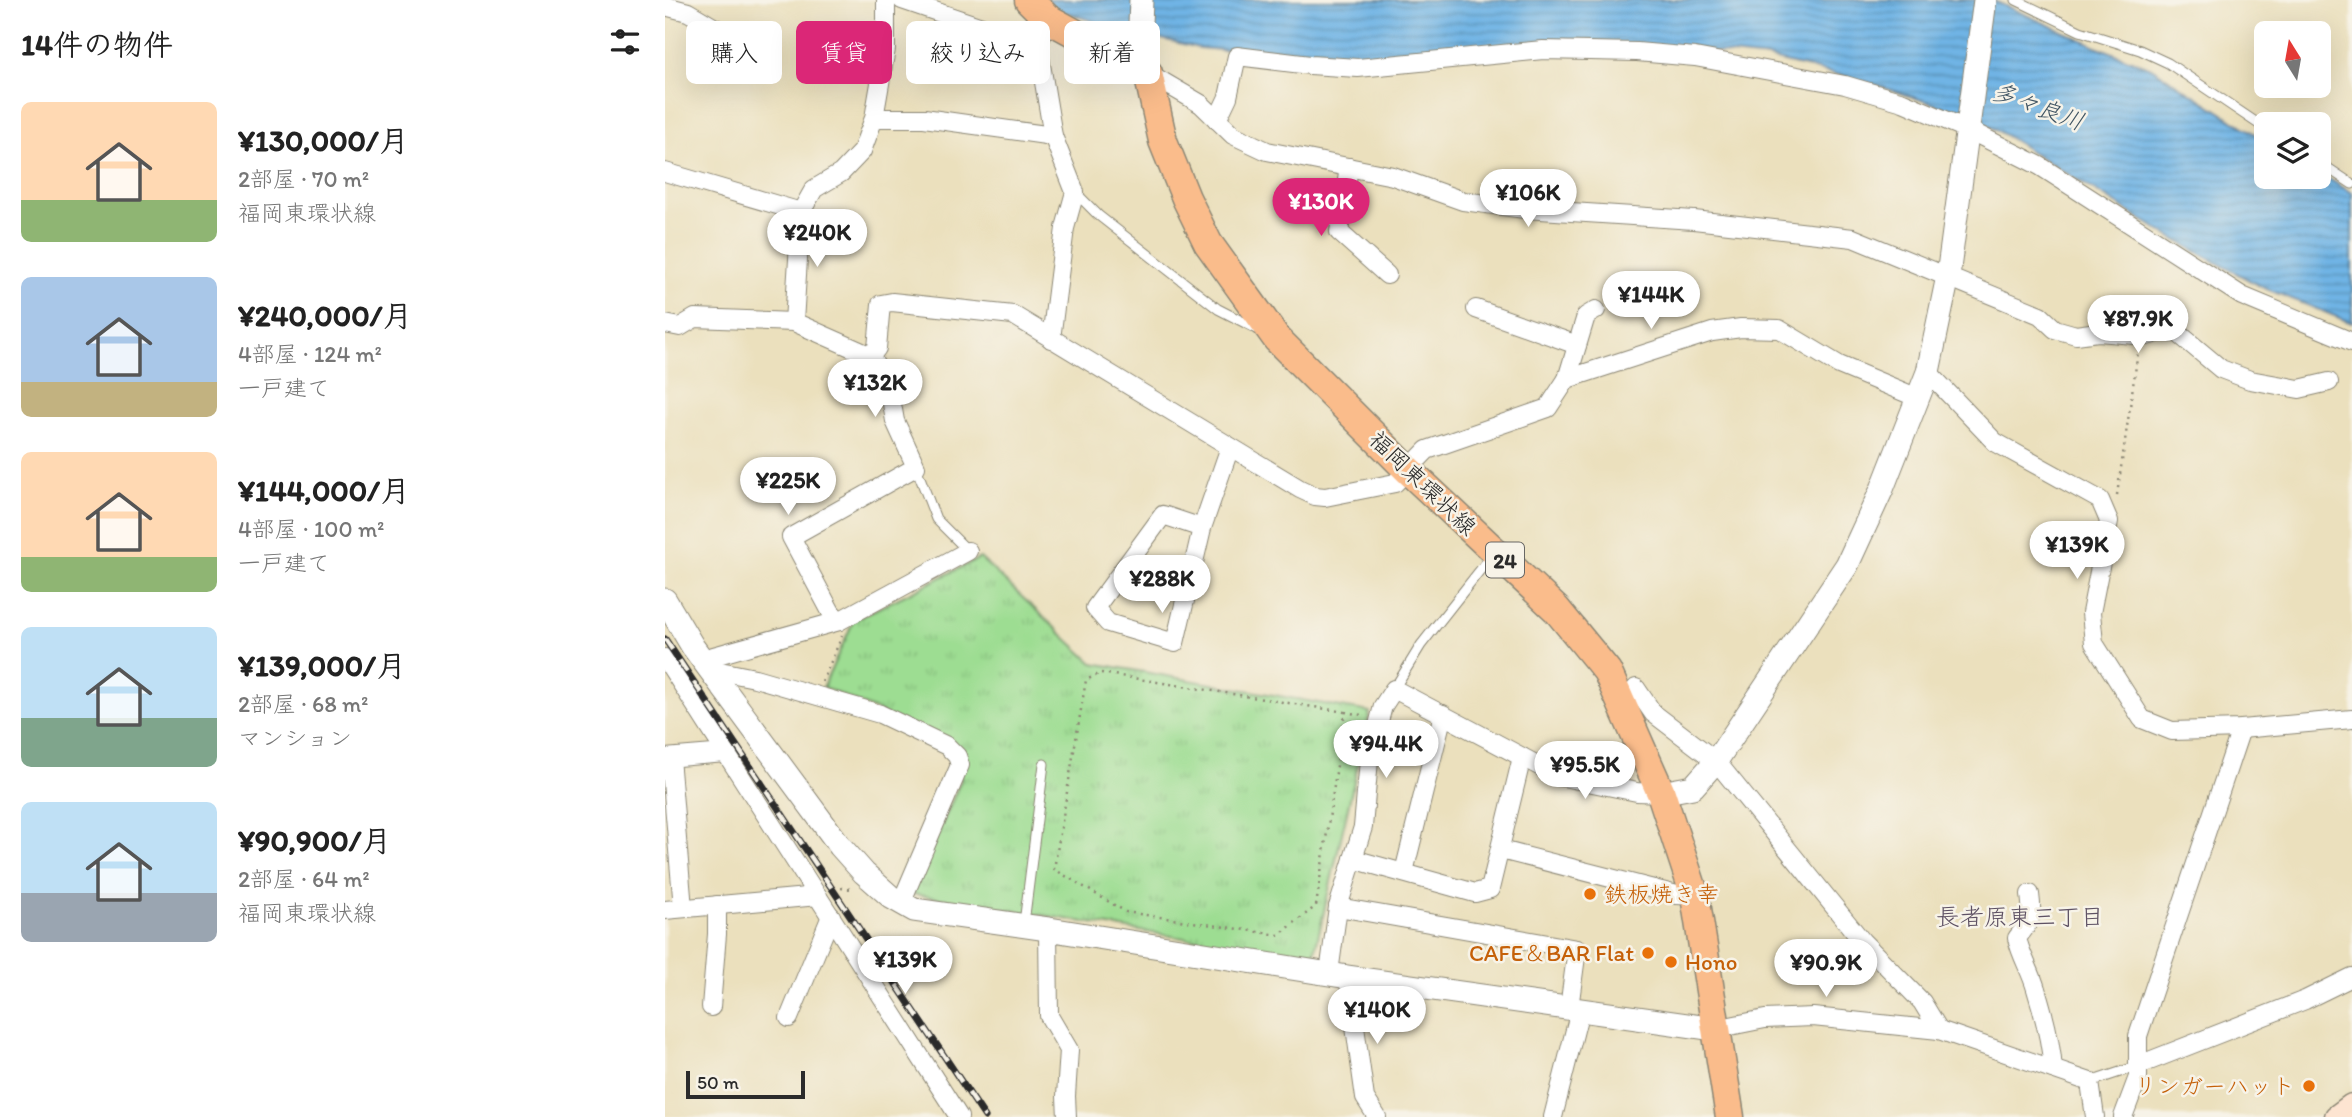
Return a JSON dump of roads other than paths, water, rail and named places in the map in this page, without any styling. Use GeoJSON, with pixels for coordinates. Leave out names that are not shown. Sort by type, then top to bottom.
{"type":"FeatureCollection","features":[{"type":"Feature","properties":{"kind":"main road"},"geometry":{"type":"LineString","coordinates":[[1038,9],[1064,24]]}},
{"type":"Feature","properties":{"kind":"main road","name":"福岡東環状線"},"geometry":{"type":"LineString","coordinates":[[1150,84],[1163,141],[1208,243],[1277,339],[1408,470],[1556,610],[1607,671],[1661,793],[1695,896],[1730,1117]]}},
{"type":"Feature","properties":{"kind":"main road"},"geometry":{"type":"LineString","coordinates":[[2337,1117],[2352,1106]]}},
{"type":"Feature","properties":{"kind":"street"},"geometry":{"type":"LineString","coordinates":[[794,323],[801,212],[814,189],[841,173],[862,151],[874,118],[886,49],[886,0]]}},
{"type":"Feature","properties":{"kind":"street"},"geometry":{"type":"LineString","coordinates":[[902,0],[964,21]]}},
{"type":"Feature","properties":{"kind":"street"},"geometry":{"type":"LineString","coordinates":[[1141,0],[1142,21]]}},
{"type":"Feature","properties":{"kind":"street"},"geometry":{"type":"LineString","coordinates":[[1377,1117],[1365,1098],[1338,975],[1338,907],[1363,827],[1369,760],[1383,706],[1394,689],[1558,776],[1637,792],[1661,793],[1693,787],[1716,761],[1847,565],[1882,489],[1918,398],[1927,372],[1948,276],[1985,0]]}},
{"type":"Feature","properties":{"kind":"street"},"geometry":{"type":"LineString","coordinates":[[665,6],[688,12],[703,21]]}},
{"type":"Feature","properties":{"kind":"street"},"geometry":{"type":"LineString","coordinates":[[1217,120],[1228,97],[1237,55],[1310,65],[1358,68],[1543,50],[1637,52],[1695,57],[1789,73],[1845,85],[1903,102],[1969,130],[2040,166],[2242,296],[2352,342]]}},
{"type":"Feature","properties":{"kind":"street"},"geometry":{"type":"LineString","coordinates":[[1160,80],[1201,104],[1233,135],[1267,151],[1393,176],[1463,201],[1525,209],[1694,220],[1853,238],[2040,315],[2055,328],[2076,335],[2098,332],[2141,336],[2161,332],[2178,333],[2221,369],[2250,380],[2299,389],[2329,382]]}},
{"type":"Feature","properties":{"kind":"street"},"geometry":{"type":"LineString","coordinates":[[1044,84],[1053,135],[1075,192],[1065,228],[1051,339]]}},
{"type":"Feature","properties":{"kind":"street"},"geometry":{"type":"LineString","coordinates":[[874,118],[923,118],[1053,135]]}},
{"type":"Feature","properties":{"kind":"street"},"geometry":{"type":"LineString","coordinates":[[1349,167],[1339,233],[1387,275]]}},
{"type":"Feature","properties":{"kind":"street"},"geometry":{"type":"LineString","coordinates":[[665,172],[801,212]]}},
{"type":"Feature","properties":{"kind":"street"},"geometry":{"type":"LineString","coordinates":[[871,356],[877,348],[881,304],[892,302],[1013,315],[1300,489],[1325,497],[1395,483],[1427,450],[1548,408],[1567,379],[1586,316],[1596,310]]}},
{"type":"Feature","properties":{"kind":"street"},"geometry":{"type":"LineString","coordinates":[[1476,309],[1577,345]]}},
{"type":"Feature","properties":{"kind":"street"},"geometry":{"type":"LineString","coordinates":[[665,324],[680,327],[695,318],[794,323],[871,356],[891,398],[895,421],[916,467],[792,537],[839,621]]}},
{"type":"Feature","properties":{"kind":"street"},"geometry":{"type":"LineString","coordinates":[[1567,379],[1712,332],[1741,328],[1779,329],[1839,365],[1918,398]]}},
{"type":"Feature","properties":{"kind":"street"},"geometry":{"type":"LineString","coordinates":[[1927,372],[1995,442],[2100,500],[2109,521],[2091,613],[2094,643],[2142,719],[2172,731],[2241,729],[2352,719]]}},
{"type":"Feature","properties":{"kind":"street"},"geometry":{"type":"LineString","coordinates":[[1202,528],[1163,515],[1095,608],[1108,623],[1175,643],[1202,528],[1230,447]]}},
{"type":"Feature","properties":{"kind":"street"},"geometry":{"type":"LineString","coordinates":[[706,664],[839,621],[968,551]]}},
{"type":"Feature","properties":{"kind":"street"},"geometry":{"type":"LineString","coordinates":[[665,600],[706,664],[840,846],[864,873],[891,897],[914,910],[1716,1029],[1765,1019],[1813,1017],[1939,1030],[2090,1083],[2095,1117]]}},
{"type":"Feature","properties":{"kind":"street"},"geometry":{"type":"LineString","coordinates":[[665,658],[959,1117]]}},
{"type":"Feature","properties":{"kind":"street"},"geometry":{"type":"LineString","coordinates":[[706,664],[880,714],[947,746],[957,756],[960,765],[901,903]]}},
{"type":"Feature","properties":{"kind":"street"},"geometry":{"type":"LineString","coordinates":[[1636,688],[1653,713],[1716,761],[1862,941],[1922,1002],[1939,1030]]}},
{"type":"Feature","properties":{"kind":"street"},"geometry":{"type":"LineString","coordinates":[[1404,873],[1443,714]]}},
{"type":"Feature","properties":{"kind":"street"},"geometry":{"type":"LineString","coordinates":[[2123,1117],[2138,1077],[2138,1036],[2241,729]]}},
{"type":"Feature","properties":{"kind":"street"},"geometry":{"type":"LineString","coordinates":[[726,753],[667,758],[674,909],[818,896]]}},
{"type":"Feature","properties":{"kind":"street"},"geometry":{"type":"LineString","coordinates":[[1353,859],[1475,893],[1490,889],[1523,757]]}},
{"type":"Feature","properties":{"kind":"street"},"geometry":{"type":"LineString","coordinates":[[1501,850],[1677,895],[1695,896]]}},
{"type":"Feature","properties":{"kind":"street"},"geometry":{"type":"LineString","coordinates":[[2030,894],[2031,922],[2017,938],[2036,988],[2052,1051],[2053,1069]]}},
{"type":"Feature","properties":{"kind":"street"},"geometry":{"type":"LineString","coordinates":[[711,1007],[717,905]]}},
{"type":"Feature","properties":{"kind":"street"},"geometry":{"type":"LineString","coordinates":[[1338,907],[1577,949],[1575,1009],[1553,1117]]}},
{"type":"Feature","properties":{"kind":"street"},"geometry":{"type":"LineString","coordinates":[[789,1018],[831,916]]}},
{"type":"Feature","properties":{"kind":"street"},"geometry":{"type":"LineString","coordinates":[[1048,929],[1049,1016],[1069,1050],[1067,1117]]}},
{"type":"Feature","properties":{"kind":"street"},"geometry":{"type":"LineString","coordinates":[[2139,1065],[2305,1000],[2352,977]]}},
{"type":"Feature","properties":{"kind":"lane"},"geometry":{"type":"LineString","coordinates":[[2015,0],[2080,31],[2140,50],[2168,63],[2254,121]]}},
{"type":"Feature","properties":{"kind":"lane"},"geometry":{"type":"LineString","coordinates":[[2331,170],[2352,184]]}},
{"type":"Feature","properties":{"kind":"lane"},"geometry":{"type":"LineString","coordinates":[[1075,192],[1098,215],[1218,309],[1277,339]]}},
{"type":"Feature","properties":{"kind":"lane"},"geometry":{"type":"LineString","coordinates":[[916,467],[936,519],[968,551]]}},
{"type":"Feature","properties":{"kind":"lane"},"geometry":{"type":"LineString","coordinates":[[1394,689],[1421,645],[1495,551]]}},
{"type":"Feature","properties":{"kind":"lane"},"geometry":{"type":"LineString","coordinates":[[1024,925],[1044,764]]}},
{"type":"Feature","properties":{"kind":"lane"},"geometry":{"type":"LineString","coordinates":[[2090,1083],[2139,1065]]}},
{"type":"Feature","properties":{"kind":"water","name":"多々良川"},"geometry":{"type":"Polygon","coordinates":[[[1047,0],[1992,0],[2151,68],[2254,133],[2254,189],[2331,189],[2331,180],[2352,193],[2352,323],[2262,287],[2170,237],[1995,129],[1946,108],[1867,82],[1768,58],[1658,46],[1552,43],[1318,59],[1200,48],[1160,39],[1160,21],[1093,21],[1055,9],[1047,0]]]}},
{"type":"Feature","properties":{"kind":"railway"},"geometry":{"type":"LineString","coordinates":[[665,639],[985,1117]]}},
{"type":"Feature","properties":{"kind":"place","name":"鉄板焼き幸"},"geometry":{"type":"Point","coordinates":[1590,894]}},
{"type":"Feature","properties":{"kind":"place","name":"CAFE＆BAR Flat"},"geometry":{"type":"Point","coordinates":[1648,953]}},
{"type":"Feature","properties":{"kind":"place","name":"Hono"},"geometry":{"type":"Point","coordinates":[1671,962]}},
{"type":"Feature","properties":{"kind":"place","name":"リンガーハット"},"geometry":{"type":"Point","coordinates":[2309,1086]}},
{"type":"Feature","properties":{"kind":"district","name":"長者原東三丁目"},"geometry":{"type":"Point","coordinates":[2020,916]}}]}
